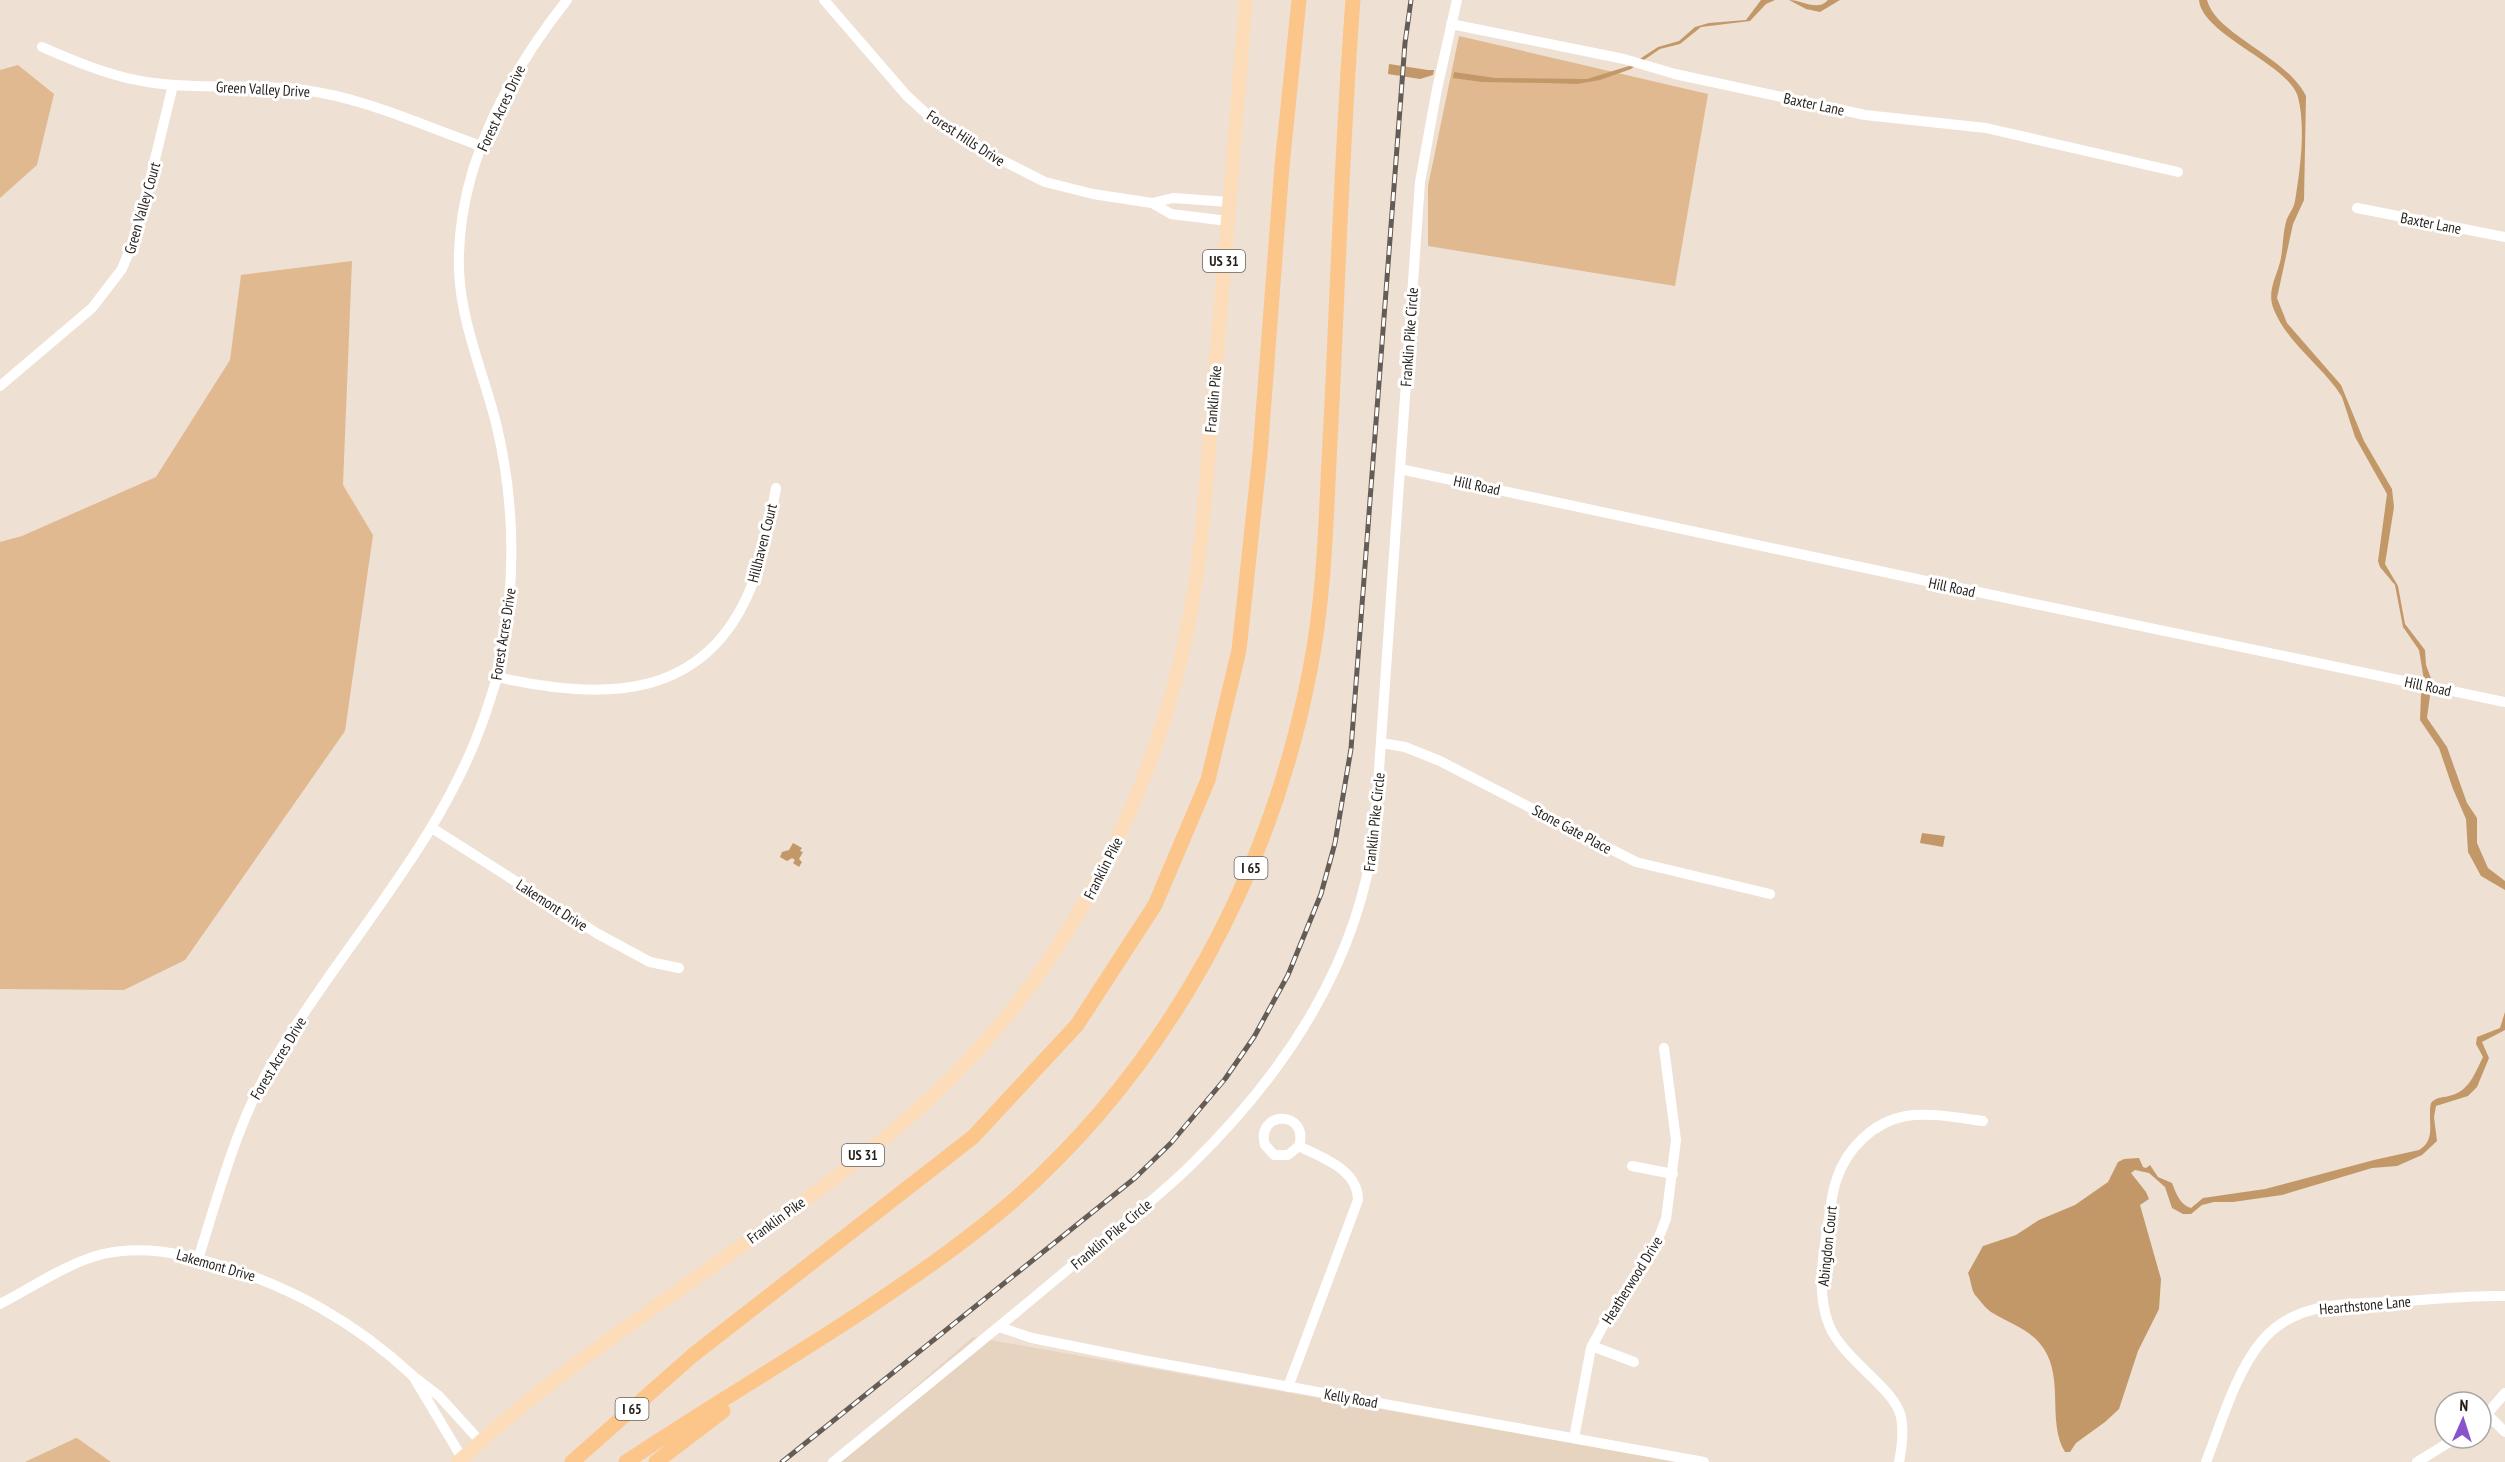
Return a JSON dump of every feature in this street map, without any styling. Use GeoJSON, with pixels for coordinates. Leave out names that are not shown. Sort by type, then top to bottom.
{"type":"FeatureCollection","features":[{"type":"Feature","properties":{"kind":"highway","name":"I 65"},"geometry":{"type":"LineString","coordinates":[[572,1462],[693,1355],[974,1137],[1077,1025],[1155,905],[1208,780],[1239,650],[1260,454],[1282,166],[1299,0]]}},
{"type":"Feature","properties":{"kind":"highway","name":"I 65"},"geometry":{"type":"LineString","coordinates":[[626,1462],[776,1368],[942,1257],[1013,1200],[1072,1143],[1131,1074],[1178,1007],[1215,944],[1254,861],[1273,811],[1294,741],[1310,670],[1318,615],[1326,524],[1353,0]]}},
{"type":"Feature","properties":{"kind":"highway"},"geometry":{"type":"LineString","coordinates":[[656,1462],[776,1368]]}},
{"type":"Feature","properties":{"kind":"main road","name":"Franklin Pike"},"geometry":{"type":"LineString","coordinates":[[460,1460],[550,1383],[824,1185],[907,1120],[956,1073],[994,1030],[1050,959],[1079,913],[1119,838],[1146,775],[1169,704],[1185,642],[1202,530],[1246,0]]}},
{"type":"Feature","properties":{"kind":"street","name":"Forest Acres Drive"},"geometry":{"type":"LineString","coordinates":[[198,1259],[237,1135],[262,1080],[296,1025],[432,828],[461,774],[497,677],[511,595],[510,504],[498,433],[465,314],[459,268],[464,209],[481,146],[514,77],[567,0]]}},
{"type":"Feature","properties":{"kind":"street","name":"Forest Hills Drive"},"geometry":{"type":"LineString","coordinates":[[824,0],[907,96],[954,134],[1012,167],[1045,182],[1080,192],[1152,203],[1171,214],[1228,221]]}},
{"type":"Feature","properties":{"kind":"street","name":"Franklin Pike Circle"},"geometry":{"type":"LineString","coordinates":[[833,1462],[999,1327],[1188,1168],[1250,1103],[1288,1054],[1334,969],[1356,919],[1372,854],[1382,742],[1420,182],[1457,0]]}},
{"type":"Feature","properties":{"kind":"street","name":"Baxter Lane"},"geometry":{"type":"LineString","coordinates":[[1451,24],[1633,61],[1704,81],[1865,115],[1986,128],[2178,172]]}},
{"type":"Feature","properties":{"kind":"street","name":"Green Valley Drive"},"geometry":{"type":"LineString","coordinates":[[42,47],[106,74],[138,81],[172,85],[274,87],[321,93],[371,107],[481,146]]}},
{"type":"Feature","properties":{"kind":"street","name":"Green Valley Court"},"geometry":{"type":"LineString","coordinates":[[0,386],[92,308],[122,269],[138,229],[172,85]]}},
{"type":"Feature","properties":{"kind":"street","name":"Forest Hills Drive"},"geometry":{"type":"LineString","coordinates":[[1152,203],[1173,198],[1229,202]]}},
{"type":"Feature","properties":{"kind":"street","name":"Baxter Lane"},"geometry":{"type":"LineString","coordinates":[[2357,208],[2505,237]]}},
{"type":"Feature","properties":{"kind":"street","name":"Hill Road"},"geometry":{"type":"LineString","coordinates":[[1400,469],[2505,702]]}},
{"type":"Feature","properties":{"kind":"street","name":"Hillhaven Court"},"geometry":{"type":"LineString","coordinates":[[497,677],[555,688],[610,691],[651,684],[694,663],[706,654],[726,631],[748,596],[765,541],[776,488]]}},
{"type":"Feature","properties":{"kind":"street","name":"Stone Gate Place"},"geometry":{"type":"LineString","coordinates":[[1382,742],[1405,747],[1440,761],[1628,859],[1770,894]]}},
{"type":"Feature","properties":{"kind":"street","name":"Lakemont Drive"},"geometry":{"type":"LineString","coordinates":[[432,828],[565,914],[616,944],[650,962],[679,968]]}},
{"type":"Feature","properties":{"kind":"street","name":"Heatherwood Drive"},"geometry":{"type":"LineString","coordinates":[[1574,1438],[1592,1346],[1604,1324],[1658,1244],[1667,1213],[1676,1126],[1664,1048]]}},
{"type":"Feature","properties":{"kind":"street","name":"Abingdon Court"},"geometry":{"type":"LineString","coordinates":[[1899,1462],[1903,1439],[1898,1409],[1892,1398],[1846,1353],[1830,1326],[1825,1312],[1822,1272],[1833,1190],[1850,1151],[1871,1132],[1893,1120],[1917,1115],[1983,1121]]}},
{"type":"Feature","properties":{"kind":"street"},"geometry":{"type":"LineString","coordinates":[[1288,1387],[1358,1200],[1353,1181],[1344,1171],[1299,1146]]}},
{"type":"Feature","properties":{"kind":"street"},"geometry":{"type":"LineString","coordinates":[[1632,1166],[1672,1173]]}},
{"type":"Feature","properties":{"kind":"street","name":"Lakemont Drive"},"geometry":{"type":"LineString","coordinates":[[0,1304],[63,1270],[101,1255],[149,1250],[198,1259],[261,1278],[318,1305],[375,1342],[439,1396],[480,1441]]}},
{"type":"Feature","properties":{"kind":"street","name":"Hearthstone Lane"},"geometry":{"type":"LineString","coordinates":[[2206,1462],[2233,1395],[2254,1351],[2275,1328],[2294,1316],[2318,1308],[2344,1304],[2505,1296]]}},
{"type":"Feature","properties":{"kind":"street","name":"Kelly Road"},"geometry":{"type":"LineString","coordinates":[[999,1327],[1032,1338],[1704,1462]]}},
{"type":"Feature","properties":{"kind":"street"},"geometry":{"type":"LineString","coordinates":[[1592,1346],[1634,1362]]}},
{"type":"Feature","properties":{"kind":"street","name":"Lakemont Drive"},"geometry":{"type":"LineString","coordinates":[[413,1376],[460,1460]]}},
{"type":"Feature","properties":{"kind":"street"},"geometry":{"type":"LineString","coordinates":[[2493,1408],[2505,1393]]}},
{"type":"Feature","properties":{"kind":"street"},"geometry":{"type":"LineString","coordinates":[[2417,1462],[2436,1450]]}},
{"type":"Feature","properties":{"kind":"shaded area"},"geometry":{"type":"Polygon","coordinates":[[[1761,0],[1775,0],[1766,4],[1750,21],[1701,27],[1680,44],[1660,49],[1631,69],[1600,80],[1577,84],[1482,82],[1453,78],[1454,72],[1495,78],[1587,79],[1629,66],[1658,47],[1679,41],[1695,27],[1709,23],[1746,20],[1761,0]]]}},
{"type":"Feature","properties":{"kind":"shaded area"},"geometry":{"type":"Polygon","coordinates":[[[1789,0],[1819,5],[1828,0],[1840,0],[1820,12],[1806,9],[1789,0]]]}},
{"type":"Feature","properties":{"kind":"shaded area"},"geometry":{"type":"Polygon","coordinates":[[[2199,0],[2207,0],[2213,13],[2223,24],[2283,69],[2306,96],[2304,200],[2293,224],[2277,298],[2287,323],[2341,385],[2364,441],[2392,489],[2394,507],[2385,564],[2398,586],[2405,624],[2425,650],[2426,665],[2432,681],[2427,718],[2447,747],[2467,803],[2477,818],[2477,843],[2488,868],[2505,881],[2505,890],[2481,876],[2468,852],[2466,819],[2439,748],[2420,720],[2424,680],[2419,650],[2403,627],[2395,585],[2380,567],[2378,561],[2387,494],[2355,437],[2342,397],[2286,332],[2272,303],[2272,290],[2281,258],[2285,226],[2294,204],[2299,176],[2302,122],[2298,97],[2291,85],[2279,73],[2214,25],[2204,13],[2199,0]]]}},
{"type":"Feature","properties":{"kind":"shaded area"},"geometry":{"type":"Polygon","coordinates":[[[1459,36],[1708,94],[1675,286],[1428,246],[1428,186],[1459,36]]]}},
{"type":"Feature","properties":{"kind":"shaded area"},"geometry":{"type":"Polygon","coordinates":[[[1389,64],[1434,70],[1433,75],[1420,79],[1388,74],[1389,64]]]}},
{"type":"Feature","properties":{"kind":"shaded area"},"geometry":{"type":"Polygon","coordinates":[[[18,65],[54,94],[37,165],[0,198],[0,70],[18,65]]]}},
{"type":"Feature","properties":{"kind":"shaded area"},"geometry":{"type":"Polygon","coordinates":[[[352,261],[343,485],[373,535],[345,731],[185,960],[124,990],[0,989],[0,542],[22,536],[156,477],[230,360],[241,275],[352,261]]]}},
{"type":"Feature","properties":{"kind":"shaded area"},"geometry":{"type":"Polygon","coordinates":[[[1922,833],[1945,836],[1943,847],[1920,843],[1922,833]]]}},
{"type":"Feature","properties":{"kind":"shaded area"},"geometry":{"type":"Polygon","coordinates":[[[793,843],[802,848],[800,851],[803,852],[799,859],[802,862],[799,867],[793,863],[795,860],[792,858],[787,861],[780,857],[782,852],[789,850],[793,843]]]}},
{"type":"Feature","properties":{"kind":"shaded area"},"geometry":{"type":"Polygon","coordinates":[[[2505,1012],[2505,1030],[2482,1042],[2489,1058],[2477,1087],[2468,1096],[2436,1106],[2434,1117],[2437,1141],[2422,1155],[2397,1166],[2372,1168],[2282,1195],[2233,1202],[2214,1202],[2202,1205],[2191,1214],[2183,1214],[2172,1208],[2165,1187],[2149,1173],[2135,1170],[2131,1173],[2149,1199],[2140,1205],[2161,1279],[2159,1309],[2138,1351],[2119,1409],[2076,1443],[2070,1452],[2065,1452],[2057,1428],[2053,1374],[2044,1349],[2033,1336],[1989,1310],[1974,1293],[1968,1273],[1983,1246],[2016,1235],[2039,1220],[2075,1205],[2108,1182],[2118,1162],[2124,1159],[2139,1158],[2143,1167],[2150,1165],[2158,1177],[2172,1183],[2181,1201],[2191,1208],[2203,1198],[2265,1189],[2419,1150],[2425,1146],[2430,1135],[2431,1103],[2456,1094],[2466,1086],[2483,1057],[2476,1044],[2477,1037],[2500,1028],[2505,1012]]]}},
{"type":"Feature","properties":{"kind":"shaded area"},"geometry":{"type":"Polygon","coordinates":[[[973,1337],[1679,1462],[828,1462],[973,1337]]]}},
{"type":"Feature","properties":{"kind":"shaded area"},"geometry":{"type":"Polygon","coordinates":[[[76,1438],[111,1462],[25,1462],[76,1438]]]}},
{"type":"Feature","properties":{"kind":"railway"},"geometry":{"type":"LineString","coordinates":[[782,1462],[1135,1178],[1171,1143],[1225,1079],[1254,1037],[1288,975],[1321,894],[1335,843],[1351,749],[1405,43],[1411,0]]}}]}
